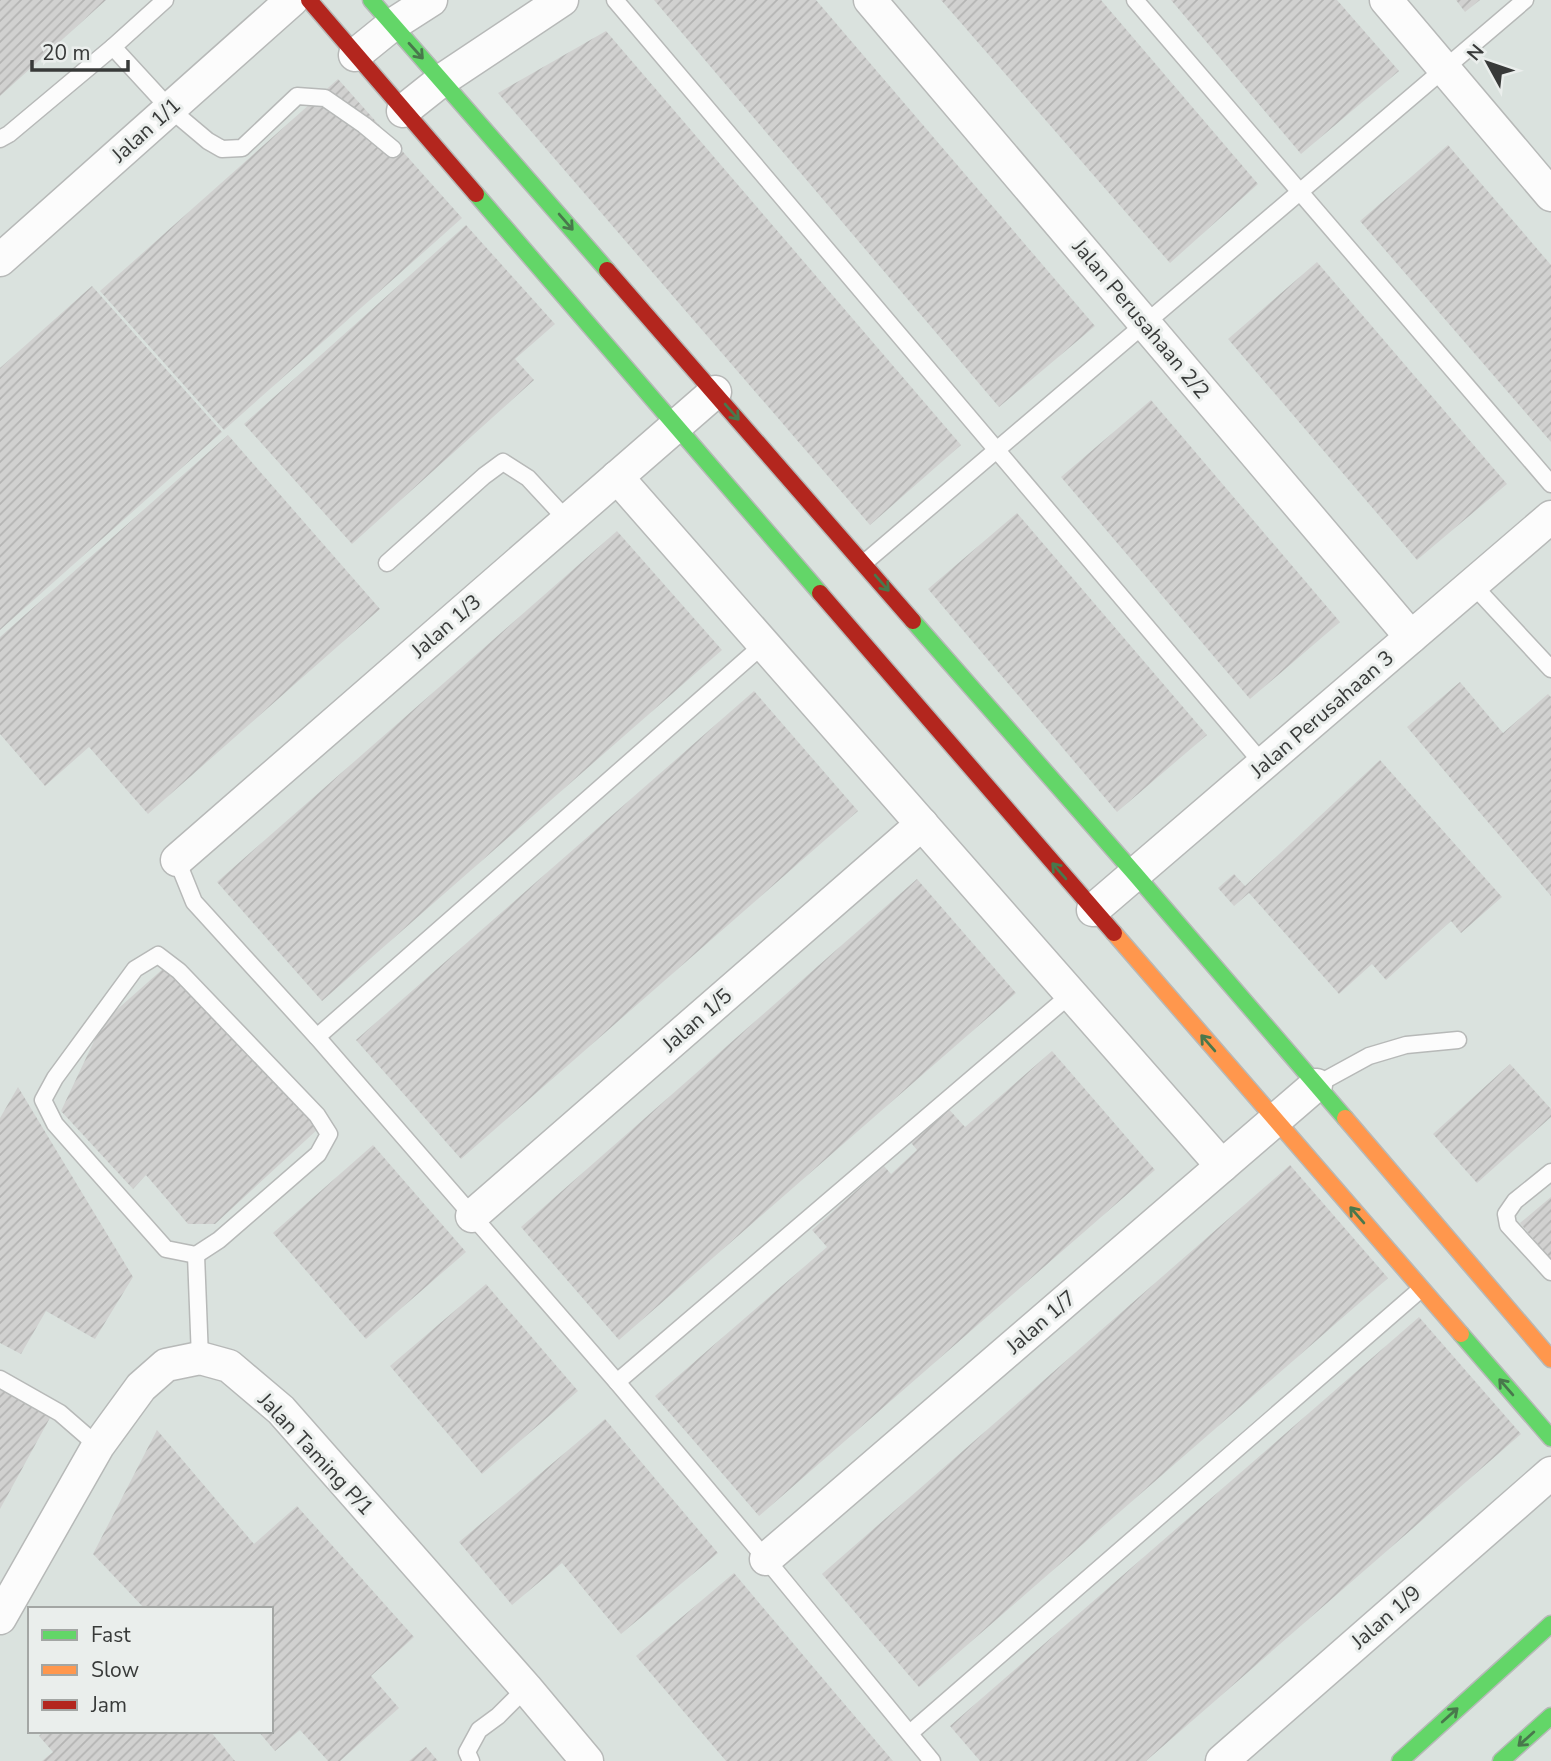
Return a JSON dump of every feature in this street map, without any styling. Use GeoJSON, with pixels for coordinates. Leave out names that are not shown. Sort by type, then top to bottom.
{"type":"FeatureCollection","features":[{"type":"Feature","properties":{"kind":"street","name":"Jalan 1/1"},"geometry":{"type":"LineString","coordinates":[[0,260],[292,0]]}},
{"type":"Feature","properties":{"kind":"street"},"geometry":{"type":"LineString","coordinates":[[309,0],[1551,1438]]}},
{"type":"Feature","properties":{"kind":"street"},"geometry":{"type":"LineString","coordinates":[[371,0],[1135,874],[1551,1359]]}},
{"type":"Feature","properties":{"kind":"street"},"geometry":{"type":"LineString","coordinates":[[355,55],[392,25],[431,0]]}},
{"type":"Feature","properties":{"kind":"street"},"geometry":{"type":"LineString","coordinates":[[403,111],[442,80],[562,0]]}},
{"type":"Feature","properties":{"kind":"street","name":"Jalan Perusahaan 2/2"},"geometry":{"type":"LineString","coordinates":[[870,0],[1411,637]]}},
{"type":"Feature","properties":{"kind":"street"},"geometry":{"type":"LineString","coordinates":[[1386,0],[1551,195]]}},
{"type":"Feature","properties":{"kind":"street","name":"Jalan 1/3"},"geometry":{"type":"LineString","coordinates":[[177,860],[715,392]]}},
{"type":"Feature","properties":{"kind":"street"},"geometry":{"type":"LineString","coordinates":[[617,477],[1222,1166]]}},
{"type":"Feature","properties":{"kind":"street","name":"Jalan Perusahaan 3"},"geometry":{"type":"LineString","coordinates":[[1093,910],[1551,517]]}},
{"type":"Feature","properties":{"kind":"street","name":"Jalan 1/5"},"geometry":{"type":"LineString","coordinates":[[472,1216],[922,824]]}},
{"type":"Feature","properties":{"kind":"street","name":"Jalan 1/7"},"geometry":{"type":"LineString","coordinates":[[766,1559],[1316,1085]]}},
{"type":"Feature","properties":{"kind":"street"},"geometry":{"type":"LineString","coordinates":[[0,1618],[98,1446],[141,1387],[166,1365],[200,1357]]}},
{"type":"Feature","properties":{"kind":"street","name":"Jalan Taming P/1"},"geometry":{"type":"LineString","coordinates":[[200,1357],[229,1366],[281,1410],[587,1761]]}},
{"type":"Feature","properties":{"kind":"street","name":"Jalan 1/9"},"geometry":{"type":"LineString","coordinates":[[1222,1761],[1551,1472]]}},
{"type":"Feature","properties":{"kind":"street"},"geometry":{"type":"LineString","coordinates":[[1400,1761],[1551,1623]]}},
{"type":"Feature","properties":{"kind":"street"},"geometry":{"type":"LineString","coordinates":[[1500,1761],[1551,1716]]}},
{"type":"Feature","properties":{"kind":"lane"},"geometry":{"type":"LineString","coordinates":[[0,139],[113,47],[165,0]]}},
{"type":"Feature","properties":{"kind":"lane"},"geometry":{"type":"LineString","coordinates":[[615,0],[1263,764]]}},
{"type":"Feature","properties":{"kind":"lane"},"geometry":{"type":"LineString","coordinates":[[1135,0],[1551,484]]}},
{"type":"Feature","properties":{"kind":"lane"},"geometry":{"type":"LineString","coordinates":[[864,563],[1525,0]]}},
{"type":"Feature","properties":{"kind":"lane"},"geometry":{"type":"LineString","coordinates":[[113,47],[170,108],[208,141],[222,149],[242,148],[297,96],[325,98],[393,149]]}},
{"type":"Feature","properties":{"kind":"lane"},"geometry":{"type":"LineString","coordinates":[[387,562],[503,462],[528,478],[567,520]]}},
{"type":"Feature","properties":{"kind":"lane"},"geometry":{"type":"LineString","coordinates":[[1473,585],[1551,670]]}},
{"type":"Feature","properties":{"kind":"lane"},"geometry":{"type":"LineString","coordinates":[[317,1037],[764,643]]}},
{"type":"Feature","properties":{"kind":"lane"},"geometry":{"type":"LineString","coordinates":[[177,860],[194,902],[317,1037],[617,1382],[932,1761]]}},
{"type":"Feature","properties":{"kind":"lane"},"geometry":{"type":"LineString","coordinates":[[158,955],[179,971],[317,1115],[329,1134],[318,1154],[219,1240],[196,1255],[166,1249],[55,1124],[43,1100],[55,1078],[135,969],[158,955]]}},
{"type":"Feature","properties":{"kind":"lane"},"geometry":{"type":"LineString","coordinates":[[617,1382],[1071,994]]}},
{"type":"Feature","properties":{"kind":"lane"},"geometry":{"type":"LineString","coordinates":[[1316,1085],[1369,1056],[1406,1045],[1458,1040]]}},
{"type":"Feature","properties":{"kind":"lane"},"geometry":{"type":"LineString","coordinates":[[1551,1172],[1515,1202],[1506,1214],[1508,1225],[1551,1272]]}},
{"type":"Feature","properties":{"kind":"lane"},"geometry":{"type":"LineString","coordinates":[[196,1255],[200,1357]]}},
{"type":"Feature","properties":{"kind":"lane"},"geometry":{"type":"LineString","coordinates":[[910,1733],[1421,1289]]}},
{"type":"Feature","properties":{"kind":"lane"},"geometry":{"type":"LineString","coordinates":[[0,1379],[60,1413],[98,1446]]}},
{"type":"Feature","properties":{"kind":"lane"},"geometry":{"type":"LineString","coordinates":[[471,1761],[467,1752],[479,1730],[498,1716],[526,1688]]}},
{"type":"Feature","properties":{"kind":"shaded area"},"geometry":{"type":"Polygon","coordinates":[[[0,0],[1551,0],[1551,1761],[0,1761],[0,0]]]}},
{"type":"Feature","properties":{"kind":"building"},"geometry":{"type":"Polygon","coordinates":[[[0,0],[106,0],[0,96],[0,0]]]}},
{"type":"Feature","properties":{"kind":"building"},"geometry":{"type":"Polygon","coordinates":[[[654,0],[816,0],[1095,326],[999,407],[654,0]]]}},
{"type":"Feature","properties":{"kind":"building"},"geometry":{"type":"Polygon","coordinates":[[[941,0],[1101,0],[1258,184],[1170,263],[941,0]]]}},
{"type":"Feature","properties":{"kind":"building"},"geometry":{"type":"Polygon","coordinates":[[[1171,0],[1337,0],[1399,71],[1301,154],[1171,0]]]}},
{"type":"Feature","properties":{"kind":"building"},"geometry":{"type":"Polygon","coordinates":[[[1456,0],[1480,0],[1465,12],[1456,0]]]}},
{"type":"Feature","properties":{"kind":"building"},"geometry":{"type":"Polygon","coordinates":[[[606,31],[961,445],[870,525],[498,93],[606,31]]]}},
{"type":"Feature","properties":{"kind":"building"},"geometry":{"type":"Polygon","coordinates":[[[338,79],[462,218],[224,430],[100,291],[338,79]]]}},
{"type":"Feature","properties":{"kind":"building"},"geometry":{"type":"Polygon","coordinates":[[[1448,145],[1551,265],[1551,442],[1360,221],[1448,145]]]}},
{"type":"Feature","properties":{"kind":"building"},"geometry":{"type":"Polygon","coordinates":[[[466,225],[555,324],[515,359],[534,380],[352,544],[244,424],[466,225]]]}},
{"type":"Feature","properties":{"kind":"building"},"geometry":{"type":"Polygon","coordinates":[[[1317,262],[1507,484],[1417,560],[1228,339],[1317,262]]]}},
{"type":"Feature","properties":{"kind":"building"},"geometry":{"type":"Polygon","coordinates":[[[92,286],[222,432],[0,630],[0,368],[92,286]]]}},
{"type":"Feature","properties":{"kind":"building"},"geometry":{"type":"Polygon","coordinates":[[[1151,400],[1340,622],[1250,699],[1061,477],[1151,400]]]}},
{"type":"Feature","properties":{"kind":"building"},"geometry":{"type":"Polygon","coordinates":[[[228,435],[380,609],[148,814],[89,747],[45,786],[0,734],[0,637],[228,435]]]}},
{"type":"Feature","properties":{"kind":"building"},"geometry":{"type":"Polygon","coordinates":[[[1017,513],[1207,735],[1117,812],[928,589],[1017,513]]]}},
{"type":"Feature","properties":{"kind":"building"},"geometry":{"type":"Polygon","coordinates":[[[617,531],[722,650],[322,1001],[217,882],[617,531]]]}},
{"type":"Feature","properties":{"kind":"building"},"geometry":{"type":"Polygon","coordinates":[[[1460,682],[1503,733],[1548,694],[1551,697],[1551,896],[1407,727],[1460,682]]]}},
{"type":"Feature","properties":{"kind":"building"},"geometry":{"type":"Polygon","coordinates":[[[754,691],[858,811],[461,1159],[356,1040],[754,691]]]}},
{"type":"Feature","properties":{"kind":"building"},"geometry":{"type":"Polygon","coordinates":[[[1380,760],[1502,897],[1461,933],[1451,921],[1386,980],[1372,964],[1339,994],[1249,893],[1234,906],[1218,888],[1234,874],[1245,886],[1380,760]]]}},
{"type":"Feature","properties":{"kind":"building"},"geometry":{"type":"Polygon","coordinates":[[[917,879],[1016,993],[619,1340],[521,1227],[917,879]]]}},
{"type":"Feature","properties":{"kind":"building"},"geometry":{"type":"Polygon","coordinates":[[[165,967],[319,1128],[215,1224],[188,1224],[146,1175],[133,1189],[61,1111],[103,1022],[165,967]]]}},
{"type":"Feature","properties":{"kind":"building"},"geometry":{"type":"Polygon","coordinates":[[[1052,1051],[1155,1170],[759,1516],[655,1396],[827,1247],[812,1230],[884,1166],[891,1174],[917,1150],[908,1139],[946,1106],[965,1127],[1052,1051]]]}},
{"type":"Feature","properties":{"kind":"building"},"geometry":{"type":"Polygon","coordinates":[[[1510,1064],[1551,1109],[1551,1117],[1477,1183],[1433,1134],[1510,1064]]]}},
{"type":"Feature","properties":{"kind":"building"},"geometry":{"type":"Polygon","coordinates":[[[18,1087],[133,1277],[95,1339],[46,1311],[21,1354],[0,1343],[0,1118],[18,1087]]]}},
{"type":"Feature","properties":{"kind":"building"},"geometry":{"type":"Polygon","coordinates":[[[373,1145],[466,1252],[366,1339],[273,1233],[373,1145]]]}},
{"type":"Feature","properties":{"kind":"building"},"geometry":{"type":"Polygon","coordinates":[[[1290,1165],[1388,1278],[919,1687],[822,1574],[1290,1165]]]}},
{"type":"Feature","properties":{"kind":"building"},"geometry":{"type":"Polygon","coordinates":[[[1551,1197],[1551,1260],[1520,1223],[1551,1197]]]}},
{"type":"Feature","properties":{"kind":"building"},"geometry":{"type":"Polygon","coordinates":[[[486,1284],[578,1391],[482,1474],[390,1366],[486,1284]]]}},
{"type":"Feature","properties":{"kind":"building"},"geometry":{"type":"Polygon","coordinates":[[[1419,1317],[1521,1434],[1146,1761],[980,1761],[950,1726],[1419,1317]]]}},
{"type":"Feature","properties":{"kind":"building"},"geometry":{"type":"Polygon","coordinates":[[[0,1388],[51,1416],[0,1509],[0,1388]]]}},
{"type":"Feature","properties":{"kind":"building"},"geometry":{"type":"Polygon","coordinates":[[[605,1419],[718,1553],[621,1634],[562,1563],[512,1605],[459,1542],[605,1419]]]}},
{"type":"Feature","properties":{"kind":"building"},"geometry":{"type":"Polygon","coordinates":[[[157,1430],[254,1544],[297,1506],[414,1637],[371,1676],[399,1708],[340,1761],[328,1761],[300,1730],[275,1751],[260,1733],[273,1733],[273,1607],[143,1607],[93,1554],[157,1430]]]}},
{"type":"Feature","properties":{"kind":"building"},"geometry":{"type":"Polygon","coordinates":[[[734,1573],[893,1761],[726,1761],[636,1656],[734,1573]]]}},
{"type":"Feature","properties":{"kind":"building"},"geometry":{"type":"Polygon","coordinates":[[[42,1733],[212,1733],[235,1761],[42,1761],[53,1752],[39,1736],[42,1733]]]}},
{"type":"Feature","properties":{"kind":"building"},"geometry":{"type":"Polygon","coordinates":[[[426,1747],[438,1761],[409,1761],[426,1747]]]}},
{"type":"Feature","properties":{"kind":"traffic: fast"},"geometry":{"type":"LineString","coordinates":[[371,0],[607,270]]}},
{"type":"Feature","properties":{"kind":"traffic: fast"},"geometry":{"type":"LineString","coordinates":[[476,194],[820,593]]}},
{"type":"Feature","properties":{"kind":"traffic: fast"},"geometry":{"type":"LineString","coordinates":[[913,621],[1345,1118]]}},
{"type":"Feature","properties":{"kind":"traffic: fast"},"geometry":{"type":"LineString","coordinates":[[1461,1334],[1551,1438]]}},
{"type":"Feature","properties":{"kind":"traffic: fast"},"geometry":{"type":"LineString","coordinates":[[1400,1761],[1551,1624]]}},
{"type":"Feature","properties":{"kind":"traffic: fast"},"geometry":{"type":"LineString","coordinates":[[1501,1761],[1551,1716]]}},
{"type":"Feature","properties":{"kind":"traffic: slow"},"geometry":{"type":"LineString","coordinates":[[1114,933],[1461,1334]]}},
{"type":"Feature","properties":{"kind":"traffic: slow"},"geometry":{"type":"LineString","coordinates":[[1345,1118],[1551,1359]]}},
{"type":"Feature","properties":{"kind":"traffic: jam"},"geometry":{"type":"LineString","coordinates":[[309,0],[476,194]]}},
{"type":"Feature","properties":{"kind":"traffic: jam"},"geometry":{"type":"LineString","coordinates":[[607,270],[913,621]]}},
{"type":"Feature","properties":{"kind":"traffic: jam"},"geometry":{"type":"LineString","coordinates":[[820,593],[1114,933]]}}]}
